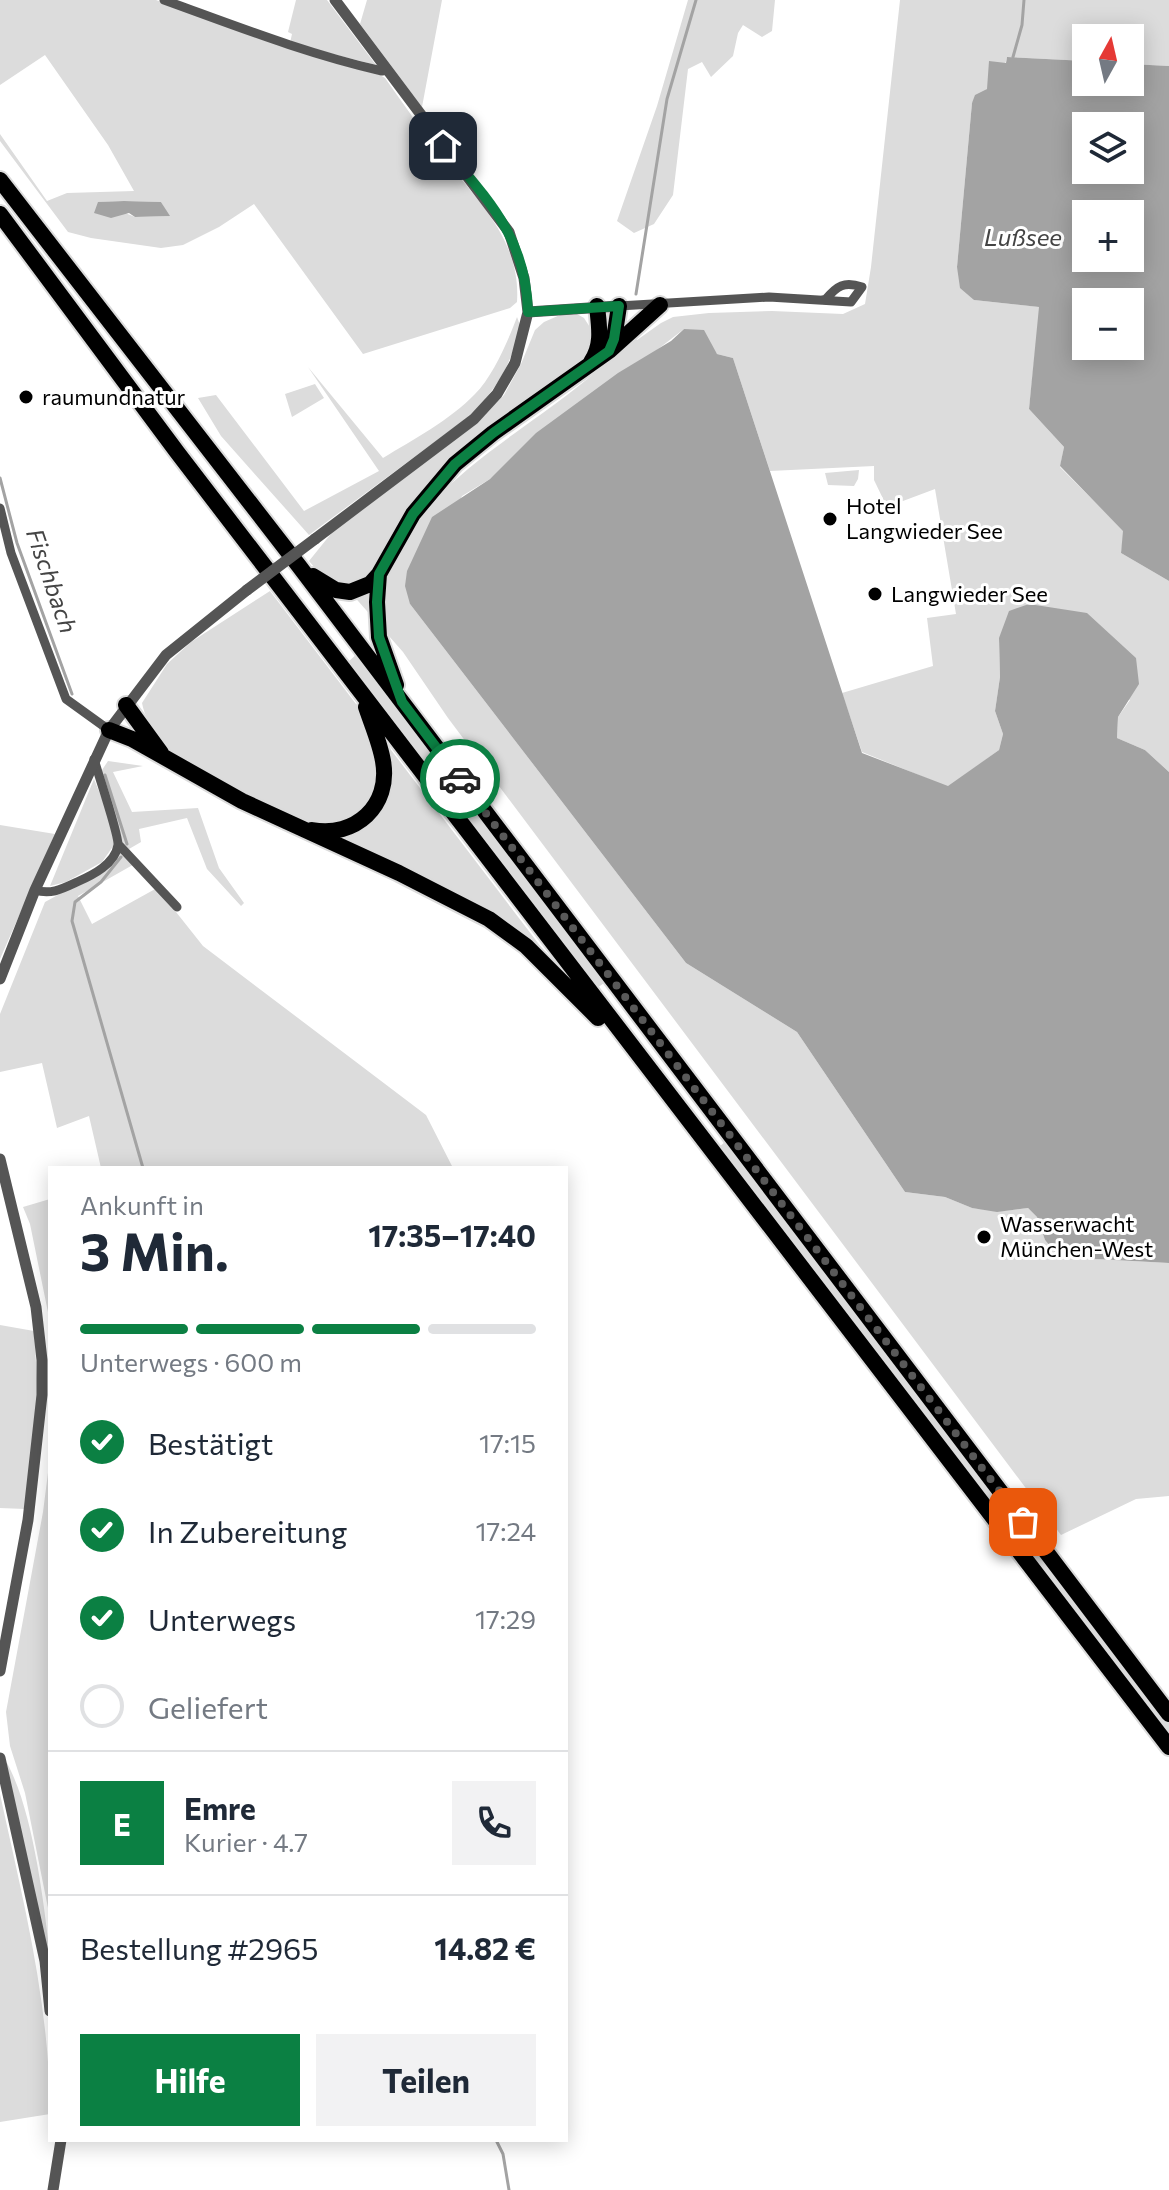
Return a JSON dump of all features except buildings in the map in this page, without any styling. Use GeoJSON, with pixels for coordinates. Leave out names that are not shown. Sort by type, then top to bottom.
{"type":"FeatureCollection","features":[{"type":"Feature","properties":{"kind":"highway"},"geometry":{"type":"LineString","coordinates":[[0,180],[299,566],[1169,1714]]}},
{"type":"Feature","properties":{"kind":"highway"},"geometry":{"type":"LineString","coordinates":[[0,214],[360,692],[1169,1747]]}},
{"type":"Feature","properties":{"kind":"highway"},"geometry":{"type":"LineString","coordinates":[[299,566],[336,590],[350,592],[370,584],[379,574],[413,514],[455,464],[493,433],[609,351],[660,305]]}},
{"type":"Feature","properties":{"kind":"highway"},"geometry":{"type":"LineString","coordinates":[[588,365],[598,352],[600,340],[597,306]]}},
{"type":"Feature","properties":{"kind":"highway"},"geometry":{"type":"LineString","coordinates":[[609,351],[619,306]]}},
{"type":"Feature","properties":{"kind":"highway"},"geometry":{"type":"LineString","coordinates":[[379,574],[379,637],[402,702]]}},
{"type":"Feature","properties":{"kind":"highway"},"geometry":{"type":"LineString","coordinates":[[302,829],[334,832],[354,827],[371,813],[381,796],[385,777],[383,760],[360,692]]}},
{"type":"Feature","properties":{"kind":"highway"},"geometry":{"type":"LineString","coordinates":[[126,705],[165,757]]}},
{"type":"Feature","properties":{"kind":"highway"},"geometry":{"type":"LineString","coordinates":[[109,730],[132,739],[231,795],[489,919],[537,957],[592,1011],[639,1069],[659,1082]]}},
{"type":"Feature","properties":{"kind":"street"},"geometry":{"type":"LineString","coordinates":[[164,0],[283,44],[348,63],[387,70]]}},
{"type":"Feature","properties":{"kind":"street"},"geometry":{"type":"LineString","coordinates":[[0,979],[35,890],[94,759],[126,705],[166,655],[474,419],[497,394],[515,363],[528,312],[524,278],[509,232],[335,0]]}},
{"type":"Feature","properties":{"kind":"street"},"geometry":{"type":"LineString","coordinates":[[528,312],[769,297],[822,300]]}},
{"type":"Feature","properties":{"kind":"street"},"geometry":{"type":"LineString","coordinates":[[0,508],[11,553],[66,699],[109,730]]}},
{"type":"Feature","properties":{"kind":"street"},"geometry":{"type":"LineString","coordinates":[[94,759],[118,844],[177,907]]}},
{"type":"Feature","properties":{"kind":"street"},"geometry":{"type":"LineString","coordinates":[[35,890],[56,892],[88,877],[111,862],[118,844]]}},
{"type":"Feature","properties":{"kind":"street"},"geometry":{"type":"LineString","coordinates":[[0,1159],[36,1307],[42,1395],[28,1520],[0,1671]]}},
{"type":"Feature","properties":{"kind":"street"},"geometry":{"type":"LineString","coordinates":[[0,1758],[45,1961],[48,1991]]}},
{"type":"Feature","properties":{"kind":"street"},"geometry":{"type":"LineString","coordinates":[[53,2190],[61,2142]]}},
{"type":"Feature","properties":{"kind":"shaded area"},"geometry":{"type":"Polygon","coordinates":[[[0,0],[156,0],[225,26],[380,75],[495,224],[512,260],[517,302],[510,308],[363,354],[254,204],[219,227],[183,245],[161,248],[68,232],[0,141],[0,134],[47,201],[67,193],[134,191],[108,145],[45,55],[0,85],[0,0]],[[99,202],[135,217],[169,216],[161,202],[99,202]]]}},
{"type":"Feature","properties":{"kind":"shaded area"},"geometry":{"type":"Polygon","coordinates":[[[296,0],[327,0],[376,65],[290,43],[292,34],[288,32],[296,0]]]}},
{"type":"Feature","properties":{"kind":"shaded area"},"geometry":{"type":"Polygon","coordinates":[[[367,0],[442,0],[422,107],[360,24],[367,0]]]}},
{"type":"Feature","properties":{"kind":"shaded area"},"geometry":{"type":"Polygon","coordinates":[[[688,0],[775,0],[772,31],[762,37],[743,25],[733,56],[711,77],[702,62],[688,69],[673,195],[654,224],[634,233],[617,221],[657,106],[688,0]]]}},
{"type":"Feature","properties":{"kind":"shaded area"},"geometry":{"type":"Polygon","coordinates":[[[900,0],[1169,0],[1169,66],[1144,65],[1144,24],[1072,24],[1072,60],[1007,57],[998,76],[972,103],[957,267],[974,300],[1040,307],[1029,409],[1064,447],[1060,467],[1124,531],[1121,553],[1169,581],[1169,772],[1145,750],[1117,738],[1118,717],[1130,700],[999,638],[1000,677],[995,711],[1003,734],[999,750],[948,787],[862,752],[842,693],[933,666],[927,618],[956,614],[935,489],[887,507],[874,480],[874,466],[770,471],[733,358],[717,354],[684,329],[490,479],[462,496],[410,604],[686,963],[797,1032],[905,1192],[945,1197],[972,1208],[1002,1211],[1028,1208],[1037,1217],[1045,1240],[1059,1257],[1169,1263],[1169,1496],[1136,1499],[1061,1535],[448,718],[403,652],[344,585],[321,575],[309,561],[334,530],[480,420],[504,395],[535,330],[544,322],[560,315],[577,314],[584,318],[595,335],[587,361],[417,499],[393,533],[468,469],[595,373],[632,336],[637,340],[673,317],[709,313],[772,311],[843,314],[865,304],[900,0]]]}},
{"type":"Feature","properties":{"kind":"shaded area"},"geometry":{"type":"Polygon","coordinates":[[[517,317],[520,325],[508,363],[489,395],[471,415],[309,535],[221,436],[198,398],[216,395],[304,511],[379,471],[308,367],[383,458],[443,421],[482,387],[505,347],[517,317]]]}},
{"type":"Feature","properties":{"kind":"shaded area"},"geometry":{"type":"Polygon","coordinates":[[[315,384],[324,398],[292,417],[285,394],[315,384]]]}},
{"type":"Feature","properties":{"kind":"shaded area"},"geometry":{"type":"Polygon","coordinates":[[[859,470],[854,486],[828,485],[825,473],[859,470]]]}},
{"type":"Feature","properties":{"kind":"shaded area"},"geometry":{"type":"Polygon","coordinates":[[[270,591],[557,968],[502,923],[196,773],[155,733],[142,703],[167,664],[191,642],[270,591]]]}},
{"type":"Feature","properties":{"kind":"shaded area"},"geometry":{"type":"Polygon","coordinates":[[[358,653],[607,981],[597,988],[348,662],[358,653]]]}},
{"type":"Feature","properties":{"kind":"shaded area"},"geometry":{"type":"Polygon","coordinates":[[[108,761],[143,766],[113,772],[132,812],[198,808],[219,868],[244,903],[241,906],[207,869],[187,818],[139,829],[141,842],[129,849],[138,862],[78,896],[92,924],[157,888],[203,946],[426,1115],[452,1166],[101,1166],[89,1116],[57,1128],[42,1063],[0,1072],[0,1014],[45,902],[89,878],[121,842],[100,773],[108,761]]]}},
{"type":"Feature","properties":{"kind":"shaded area"},"geometry":{"type":"Polygon","coordinates":[[[94,779],[111,821],[114,845],[102,862],[66,882],[50,886],[94,779]]]}},
{"type":"Feature","properties":{"kind":"shaded area"},"geometry":{"type":"Polygon","coordinates":[[[0,825],[55,834],[0,959],[0,825]]]}},
{"type":"Feature","properties":{"kind":"shaded area"},"geometry":{"type":"Polygon","coordinates":[[[725,1142],[1169,1724],[1169,1733],[719,1147],[725,1142]]]}},
{"type":"Feature","properties":{"kind":"shaded area"},"geometry":{"type":"Polygon","coordinates":[[[48,1200],[48,1312],[30,1224],[23,1207],[48,1200]]]}},
{"type":"Feature","properties":{"kind":"shaded area"},"geometry":{"type":"Polygon","coordinates":[[[0,1325],[34,1331],[38,1395],[25,1509],[0,1508],[0,1325]]]}},
{"type":"Feature","properties":{"kind":"shaded area"},"geometry":{"type":"Polygon","coordinates":[[[48,1473],[48,1908],[25,1793],[10,1746],[6,1712],[48,1473]]]}},
{"type":"Feature","properties":{"kind":"shaded area"},"geometry":{"type":"Polygon","coordinates":[[[7,1763],[16,1782],[30,1828],[48,1940],[46,1950],[4,1764],[7,1763]]]}},
{"type":"Feature","properties":{"kind":"shaded area"},"geometry":{"type":"Polygon","coordinates":[[[0,1794],[40,1993],[48,2063],[48,2114],[0,2122],[0,1794]]]}},
{"type":"Feature","properties":{"kind":"water","name":"Lußsee"},"geometry":{"type":"Polygon","coordinates":[[[1007,57],[1072,60],[1072,96],[1144,96],[1144,65],[1169,66],[1169,581],[1121,553],[1123,531],[1060,466],[1064,447],[1029,409],[1039,307],[974,300],[960,288],[957,267],[972,103],[975,95],[987,89],[989,61],[1006,63],[1007,57]]]}},
{"type":"Feature","properties":{"kind":"water"},"geometry":{"type":"Polygon","coordinates":[[[98,202],[161,202],[170,216],[135,217],[129,213],[111,218],[94,213],[98,202]]]}},
{"type":"Feature","properties":{"kind":"water","name":"Langwieder See"},"geometry":{"type":"Polygon","coordinates":[[[684,329],[704,330],[717,354],[733,358],[862,753],[948,786],[999,750],[1003,734],[995,711],[1000,677],[999,638],[1009,611],[1029,604],[1087,613],[1136,658],[1139,684],[1118,717],[1117,738],[1145,750],[1169,772],[1169,1263],[1059,1257],[1045,1240],[1037,1217],[1028,1208],[997,1212],[972,1208],[945,1197],[905,1192],[797,1032],[686,963],[410,604],[405,586],[407,571],[432,517],[490,479],[536,433],[684,329]]]}},
{"type":"Feature","properties":{"kind":"waterway"},"geometry":{"type":"LineString","coordinates":[[636,294],[667,99],[696,0]]}},
{"type":"Feature","properties":{"kind":"waterway"},"geometry":{"type":"LineString","coordinates":[[1013,57],[1022,25],[1024,0]]}},
{"type":"Feature","properties":{"kind":"waterway","name":"Fischbach"},"geometry":{"type":"LineString","coordinates":[[0,478],[17,543],[72,694]]}},
{"type":"Feature","properties":{"kind":"waterway"},"geometry":{"type":"LineString","coordinates":[[105,775],[127,844]]}},
{"type":"Feature","properties":{"kind":"waterway"},"geometry":{"type":"LineString","coordinates":[[121,857],[101,882],[75,902],[72,921],[142,1166]]}},
{"type":"Feature","properties":{"kind":"waterway","name":"Fischbach"},"geometry":{"type":"LineString","coordinates":[[497,2142],[503,2154],[509,2190]]}},
{"type":"Feature","properties":{"kind":"way so far"},"geometry":{"type":"LineString","coordinates":[[460,779],[1023,1522]]}},
{"type":"Feature","properties":{"kind":"place","name":"raumundnatur"},"geometry":{"type":"Point","coordinates":[26,397]}},
{"type":"Feature","properties":{"kind":"place","name":"Hotel Langwieder See"},"geometry":{"type":"Point","coordinates":[830,519]}},
{"type":"Feature","properties":{"kind":"place","name":"Langwieder See"},"geometry":{"type":"Point","coordinates":[875,594]}},
{"type":"Feature","properties":{"kind":"place","name":"Wasserwacht München-West"},"geometry":{"type":"Point","coordinates":[984,1237]}},
{"type":"Feature","properties":{"kind":"route"},"geometry":{"type":"LineString","coordinates":[[443,146],[509,232],[524,278],[528,312],[619,306],[609,351],[493,433],[455,464],[413,514],[379,574],[379,637],[402,702],[460,779]]}}]}
